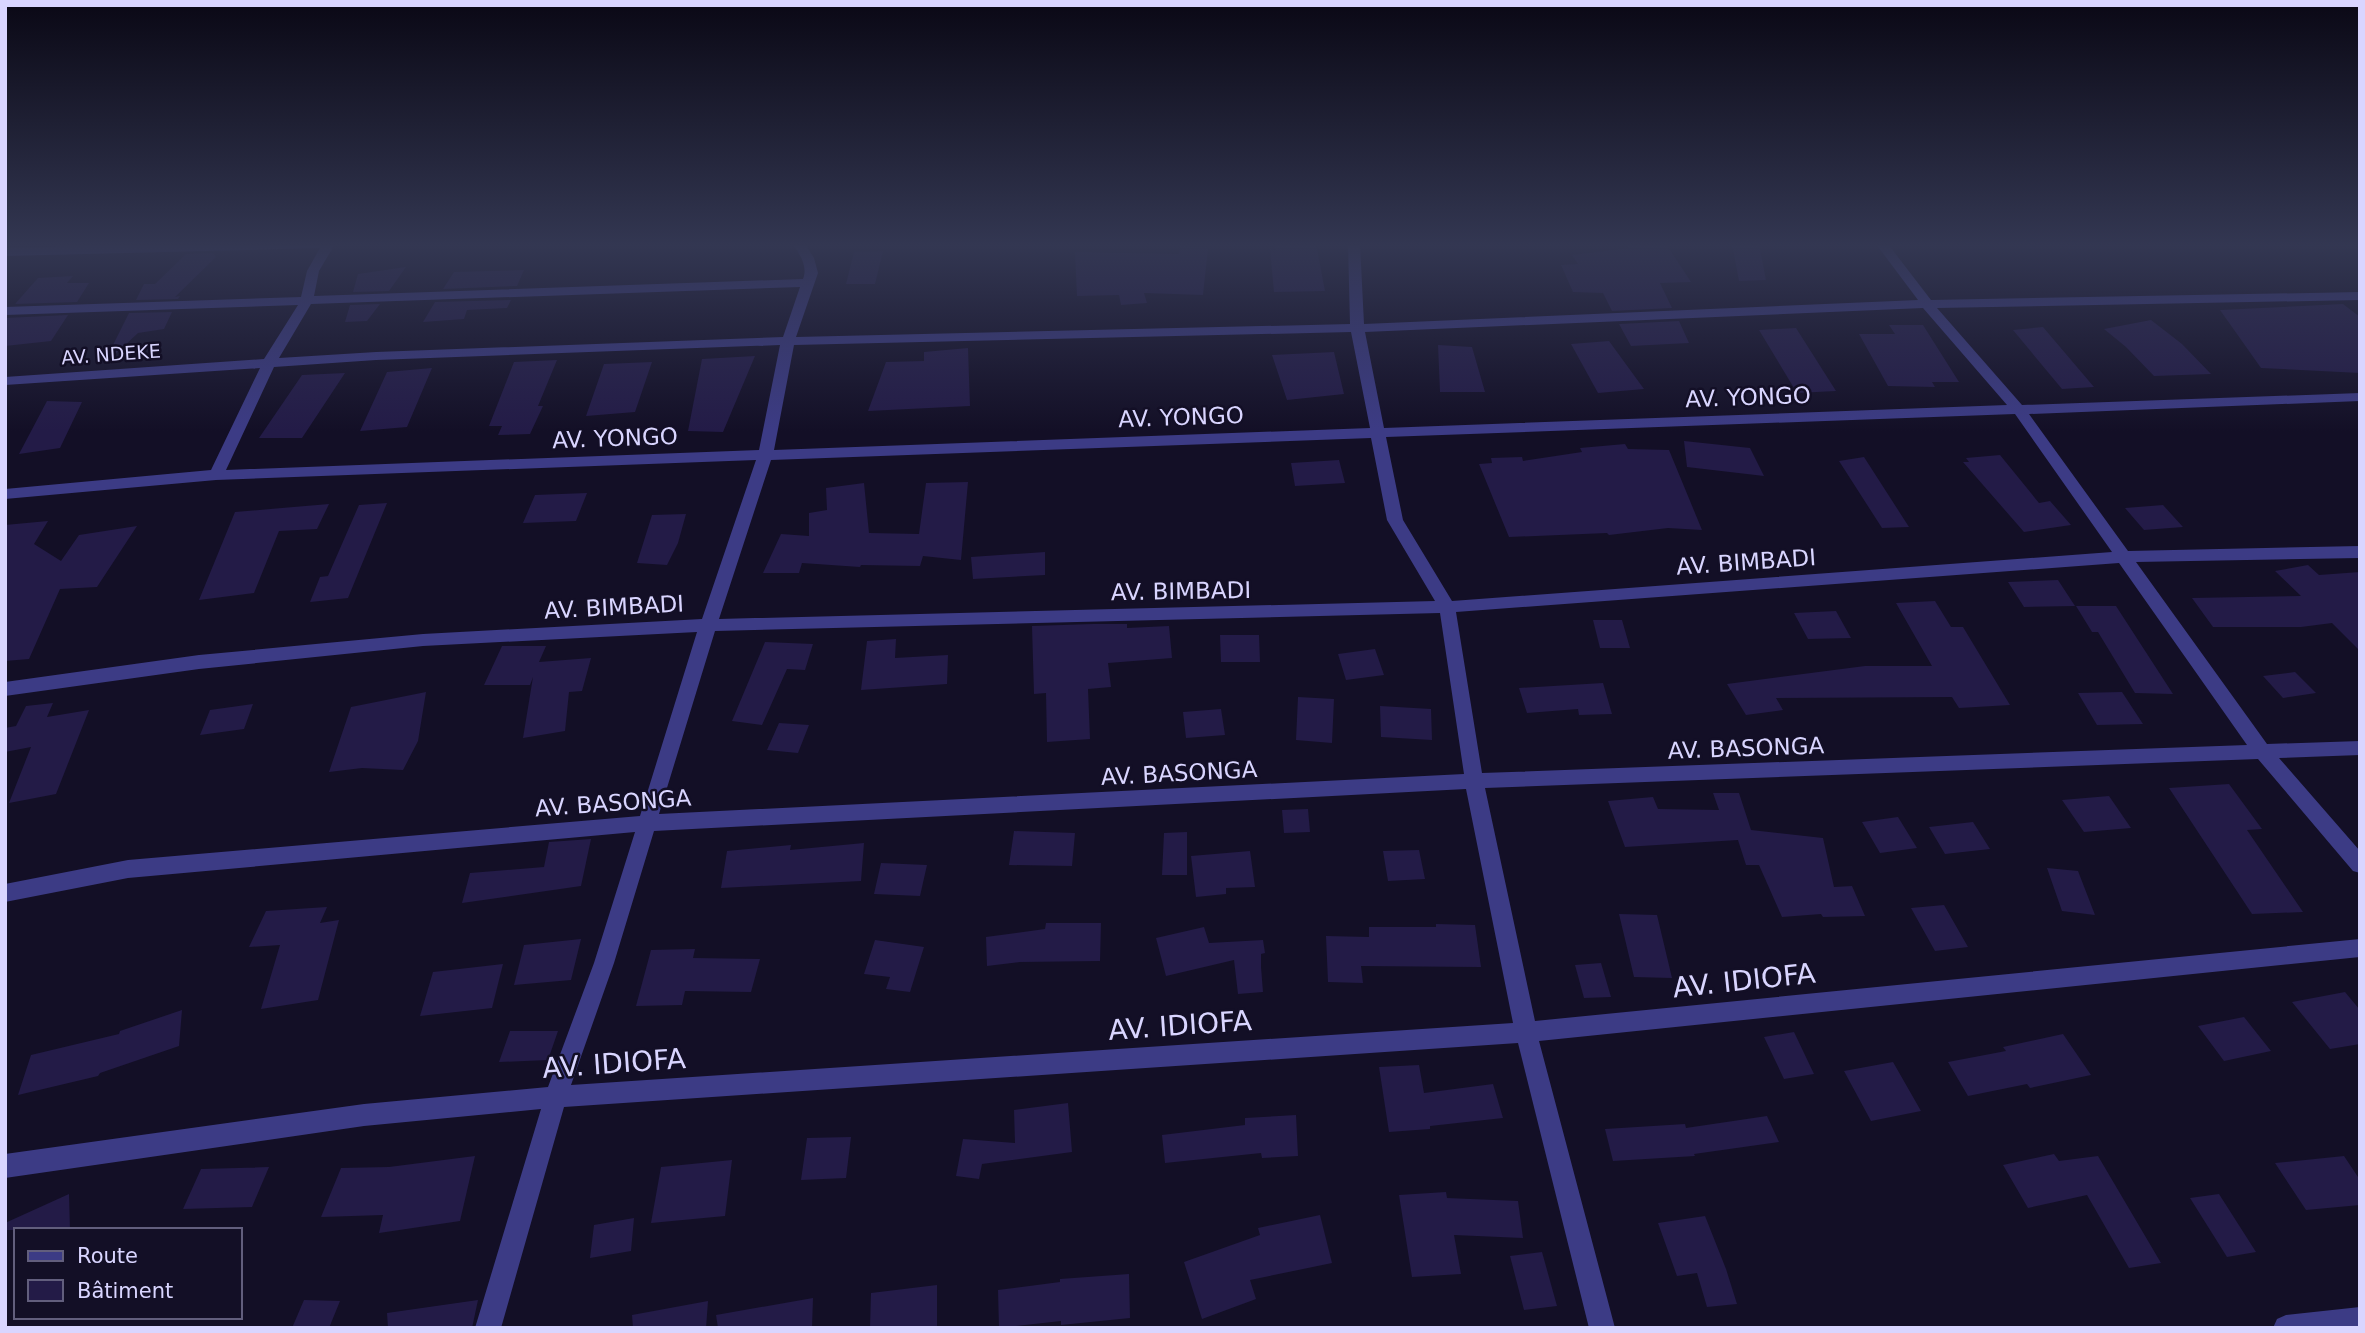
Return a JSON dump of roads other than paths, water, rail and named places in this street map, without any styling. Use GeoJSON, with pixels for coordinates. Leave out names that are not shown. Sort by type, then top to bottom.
{"type":"FeatureCollection","features":[{"type":"Feature","properties":{"kind":"street"},"geometry":{"type":"LineString","coordinates":[[5,311],[165,306]]}},
{"type":"Feature","properties":{"kind":"street"},"geometry":{"type":"LineString","coordinates":[[216,475],[269,363],[303,306]]}},
{"type":"Feature","properties":{"kind":"street"},"geometry":{"type":"LineString","coordinates":[[488,1328],[556,1097],[604,963],[708,625],[765,456],[788,341],[800,306]]}},
{"type":"Feature","properties":{"kind":"street"},"geometry":{"type":"LineString","coordinates":[[1356,306],[1357,328],[1395,520],[1447,607],[1474,781],[1526,1032],[1602,1328]]}},
{"type":"Feature","properties":{"kind":"street","name":"AV. NDEKE"},"geometry":{"type":"LineString","coordinates":[[5,381],[269,363],[788,341],[1357,328],[1875,306]]}},
{"type":"Feature","properties":{"kind":"street"},"geometry":{"type":"LineString","coordinates":[[1929,306],[2019,410],[2262,751],[2360,865]]}},
{"type":"Feature","properties":{"kind":"street","name":"AV. YONGO"},"geometry":{"type":"LineString","coordinates":[[5,494],[216,475],[2360,397]]}},
{"type":"Feature","properties":{"kind":"street","name":"AV. BIMBADI"},"geometry":{"type":"LineString","coordinates":[[5,689],[199,662],[423,640],[708,625],[1447,607],[2122,557],[2360,552]]}},
{"type":"Feature","properties":{"kind":"street","name":"AV. BASONGA"},"geometry":{"type":"LineString","coordinates":[[5,892],[128,869],[648,823],[1474,781],[2360,748]]}},
{"type":"Feature","properties":{"kind":"street","name":"AV. IDIOFA"},"geometry":{"type":"LineString","coordinates":[[5,1166],[364,1115],[556,1097],[1526,1032],[2360,948]]}},
{"type":"Feature","properties":{"kind":"street"},"geometry":{"type":"LineString","coordinates":[[2286,1328],[2360,1320]]}}]}
